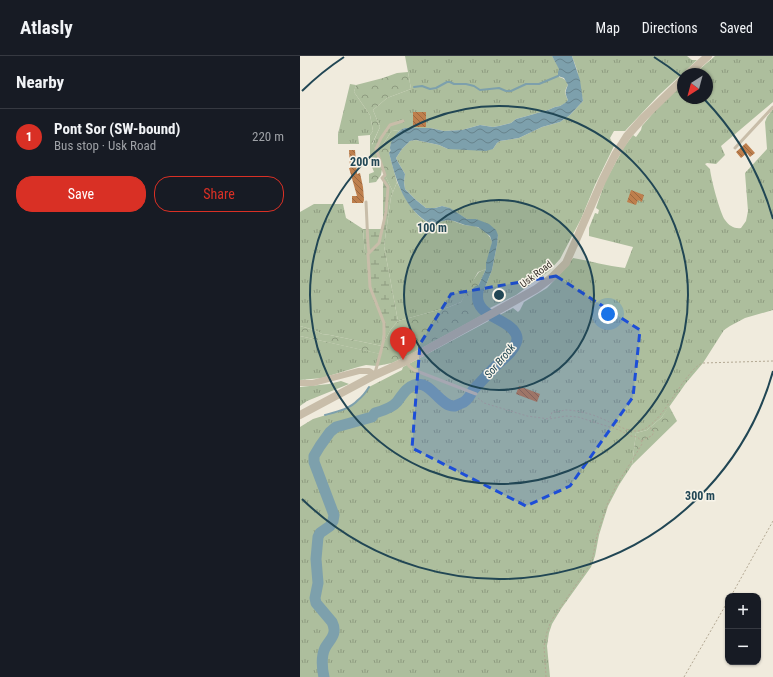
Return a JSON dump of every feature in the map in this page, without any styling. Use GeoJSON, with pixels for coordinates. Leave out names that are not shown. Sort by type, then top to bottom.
{"type":"FeatureCollection","features":[{"type":"Feature","properties":{"kind":"street"},"geometry":{"type":"LineString","coordinates":[[695,68],[708,56]]}},
{"type":"Feature","properties":{"kind":"street","name":"Usk Road"},"geometry":{"type":"LineString","coordinates":[[300,415],[375,374],[406,361],[494,313],[536,290],[551,278],[566,263],[602,181],[615,155],[627,136],[644,116],[677,85]]}},
{"type":"Feature","properties":{"kind":"street"},"geometry":{"type":"LineString","coordinates":[[300,384],[313,384],[359,371],[369,371],[375,374]]}},
{"type":"Feature","properties":{"kind":"lane"},"geometry":{"type":"LineString","coordinates":[[735,148],[773,107]]}},
{"type":"Feature","properties":{"kind":"lane"},"geometry":{"type":"LineString","coordinates":[[369,253],[379,243],[384,224],[388,197],[388,187],[382,178],[385,175],[376,149],[381,138],[390,125],[403,121]]}},
{"type":"Feature","properties":{"kind":"lane"},"geometry":{"type":"LineString","coordinates":[[366,202],[370,287],[384,323],[384,338],[375,374]]}},
{"type":"Feature","properties":{"kind":"lane"},"geometry":{"type":"LineString","coordinates":[[406,361],[414,370],[476,394]]}},
{"type":"Feature","properties":{"kind":"path"},"geometry":{"type":"LineString","coordinates":[[550,419],[552,412],[565,410],[598,417],[627,429],[637,431],[646,428],[660,415],[684,381],[698,365],[703,363],[773,361]]}},
{"type":"Feature","properties":{"kind":"path"},"geometry":{"type":"LineString","coordinates":[[476,394],[479,400],[484,404],[527,416],[550,419],[566,416],[578,417],[637,437],[642,444],[616,484],[606,505],[594,556],[589,566],[550,621],[544,646],[546,677]]}},
{"type":"Feature","properties":{"kind":"path"},"geometry":{"type":"LineString","coordinates":[[641,441],[652,436],[653,434],[654,431],[648,426]]}},
{"type":"Feature","properties":{"kind":"path"},"geometry":{"type":"LineString","coordinates":[[733,593],[773,521]]}},
{"type":"Feature","properties":{"kind":"path"},"geometry":{"type":"LineString","coordinates":[[684,677],[725,606]]}},
{"type":"Feature","properties":{"kind":"highlighted area"},"geometry":{"type":"Polygon","coordinates":[[[556,276],[640,330],[633,397],[570,486],[526,506],[412,448],[420,344],[451,294],[556,276]]]}},
{"type":"Feature","properties":{"kind":"green space"},"geometry":{"type":"Polygon","coordinates":[[[405,56],[552,56],[560,69],[559,77],[565,80],[568,85],[565,92],[568,100],[560,106],[516,119],[511,123],[499,126],[493,127],[480,125],[462,130],[444,131],[430,128],[405,128],[399,131],[392,130],[381,148],[376,149],[372,145],[380,127],[373,110],[387,98],[411,89],[405,56]]]}},
{"type":"Feature","properties":{"kind":"green space"},"geometry":{"type":"Polygon","coordinates":[[[572,56],[687,56],[692,60],[697,60],[688,68],[677,68],[677,78],[625,131],[614,131],[610,138],[614,146],[595,185],[581,219],[560,259],[549,271],[516,295],[484,311],[480,306],[482,295],[492,270],[498,235],[476,219],[467,219],[449,208],[442,206],[426,208],[405,189],[405,174],[396,158],[410,141],[416,140],[439,145],[448,149],[493,149],[500,141],[519,138],[542,127],[560,122],[570,115],[583,101],[577,70],[572,56]]]}},
{"type":"Feature","properties":{"kind":"green space"},"geometry":{"type":"Polygon","coordinates":[[[715,56],[773,56],[773,102],[721,146],[725,155],[716,164],[705,164],[710,169],[716,196],[725,220],[732,227],[741,228],[746,221],[748,211],[745,173],[767,149],[765,122],[773,109],[773,310],[745,318],[724,330],[703,363],[686,383],[662,417],[647,430],[636,433],[632,465],[608,506],[591,567],[552,624],[547,646],[550,677],[300,677],[300,427],[313,419],[350,407],[358,401],[369,387],[513,308],[518,312],[524,302],[547,288],[573,258],[625,268],[633,247],[589,236],[589,228],[595,213],[598,214],[599,210],[596,208],[605,182],[624,147],[633,135],[636,137],[642,126],[660,105],[677,89],[677,104],[713,104],[713,68],[701,68],[715,56]]]}},
{"type":"Feature","properties":{"kind":"green space"},"geometry":{"type":"Polygon","coordinates":[[[408,72],[411,89],[387,98],[373,110],[380,127],[372,144],[376,149],[381,148],[392,130],[399,131],[391,143],[389,153],[397,182],[393,192],[382,169],[381,175],[376,182],[369,183],[369,174],[374,172],[370,162],[370,135],[373,131],[370,115],[354,92],[356,85],[397,73],[408,72]]]}},
{"type":"Feature","properties":{"kind":"green space"},"geometry":{"type":"Polygon","coordinates":[[[350,84],[356,85],[354,92],[370,115],[373,131],[370,135],[358,136],[359,144],[338,144],[338,134],[350,84]]]}},
{"type":"Feature","properties":{"kind":"green space"},"geometry":{"type":"Polygon","coordinates":[[[385,175],[393,192],[384,246],[398,321],[391,329],[382,346],[384,323],[370,287],[363,229],[383,229],[383,179],[385,175]]]}},
{"type":"Feature","properties":{"kind":"green space"},"geometry":{"type":"Polygon","coordinates":[[[397,182],[414,211],[424,220],[429,223],[435,223],[450,220],[476,226],[482,229],[490,237],[492,242],[486,269],[478,272],[461,302],[449,307],[398,321],[384,246],[391,197],[397,182]]]}},
{"type":"Feature","properties":{"kind":"green space"},"geometry":{"type":"Polygon","coordinates":[[[314,204],[343,204],[346,218],[363,229],[365,254],[368,254],[384,323],[382,346],[322,334],[300,326],[300,212],[314,204]]]}},
{"type":"Feature","properties":{"kind":"green space"},"geometry":{"type":"Polygon","coordinates":[[[486,269],[474,295],[486,313],[392,363],[377,366],[380,354],[300,336],[300,326],[322,334],[382,346],[391,329],[398,321],[449,307],[461,302],[469,286],[479,272],[486,269]]]}},
{"type":"Feature","properties":{"kind":"green space"},"geometry":{"type":"Polygon","coordinates":[[[300,336],[381,354],[377,366],[366,365],[322,378],[300,380],[300,336]]]}},
{"type":"Feature","properties":{"kind":"green space"},"geometry":{"type":"Polygon","coordinates":[[[341,381],[349,384],[307,401],[300,406],[300,387],[329,384],[341,381]]]}},
{"type":"Feature","properties":{"kind":"green space"},"geometry":{"type":"Polygon","coordinates":[[[669,406],[677,421],[632,465],[636,433],[647,430],[662,417],[669,406]]]}},
{"type":"Feature","properties":{"kind":"water"},"geometry":{"type":"Polygon","coordinates":[[[552,56],[572,56],[580,80],[583,101],[570,115],[560,122],[542,127],[519,138],[500,141],[493,149],[486,151],[448,149],[439,145],[416,140],[410,141],[396,158],[405,174],[405,189],[426,208],[442,206],[450,208],[467,219],[476,219],[489,224],[496,230],[498,235],[497,245],[492,270],[482,295],[480,306],[474,295],[486,269],[486,263],[492,242],[490,236],[478,227],[465,225],[454,221],[447,220],[431,224],[414,211],[398,184],[389,153],[391,150],[390,147],[393,138],[397,133],[405,128],[430,128],[444,131],[462,130],[480,125],[493,127],[511,123],[516,119],[560,106],[568,100],[566,96],[566,89],[568,85],[564,78],[558,76],[559,69],[552,56]]]}},
{"type":"Feature","properties":{"kind":"building"},"geometry":{"type":"Polygon","coordinates":[[[413,112],[426,112],[426,127],[413,127],[413,112]]]}},
{"type":"Feature","properties":{"kind":"building"},"geometry":{"type":"Polygon","coordinates":[[[746,143],[755,153],[750,157],[747,153],[741,158],[736,152],[746,143]]]}},
{"type":"Feature","properties":{"kind":"building"},"geometry":{"type":"Polygon","coordinates":[[[349,150],[355,150],[357,174],[360,173],[363,187],[363,203],[352,203],[352,196],[357,196],[349,168],[349,150]]]}},
{"type":"Feature","properties":{"kind":"building"},"geometry":{"type":"Polygon","coordinates":[[[631,190],[644,195],[642,202],[638,200],[636,205],[627,202],[631,190]]]}},
{"type":"Feature","properties":{"kind":"building"},"geometry":{"type":"Polygon","coordinates":[[[519,386],[540,394],[537,402],[516,394],[519,386]]]}},
{"type":"Feature","properties":{"kind":"waterway"},"geometry":{"type":"LineString","coordinates":[[414,87],[422,86],[430,89],[450,82],[454,84],[474,86],[480,90],[499,88],[506,91],[511,91],[526,84],[539,84],[558,76]]}},
{"type":"Feature","properties":{"kind":"waterway","name":"Sor Brook"},"geometry":{"type":"LineString","coordinates":[[324,677],[322,659],[325,648],[333,636],[334,626],[316,603],[315,598],[318,583],[316,559],[318,537],[320,533],[330,526],[334,515],[314,462],[314,456],[330,432],[336,427],[372,417],[375,413],[390,408],[411,386],[420,384],[425,386],[445,403],[450,405],[455,406],[466,400],[473,390],[512,350],[517,340],[516,334],[509,326],[490,315],[480,306],[478,291]]}},
{"type":"Feature","properties":{"kind":"waterway"},"geometry":{"type":"LineString","coordinates":[[325,415],[351,406],[369,387]]}},
{"type":"Feature","properties":{"kind":"place","name":"Pont Sor (SW-bound)"},"geometry":{"type":"Point","coordinates":[403,360]}}]}
